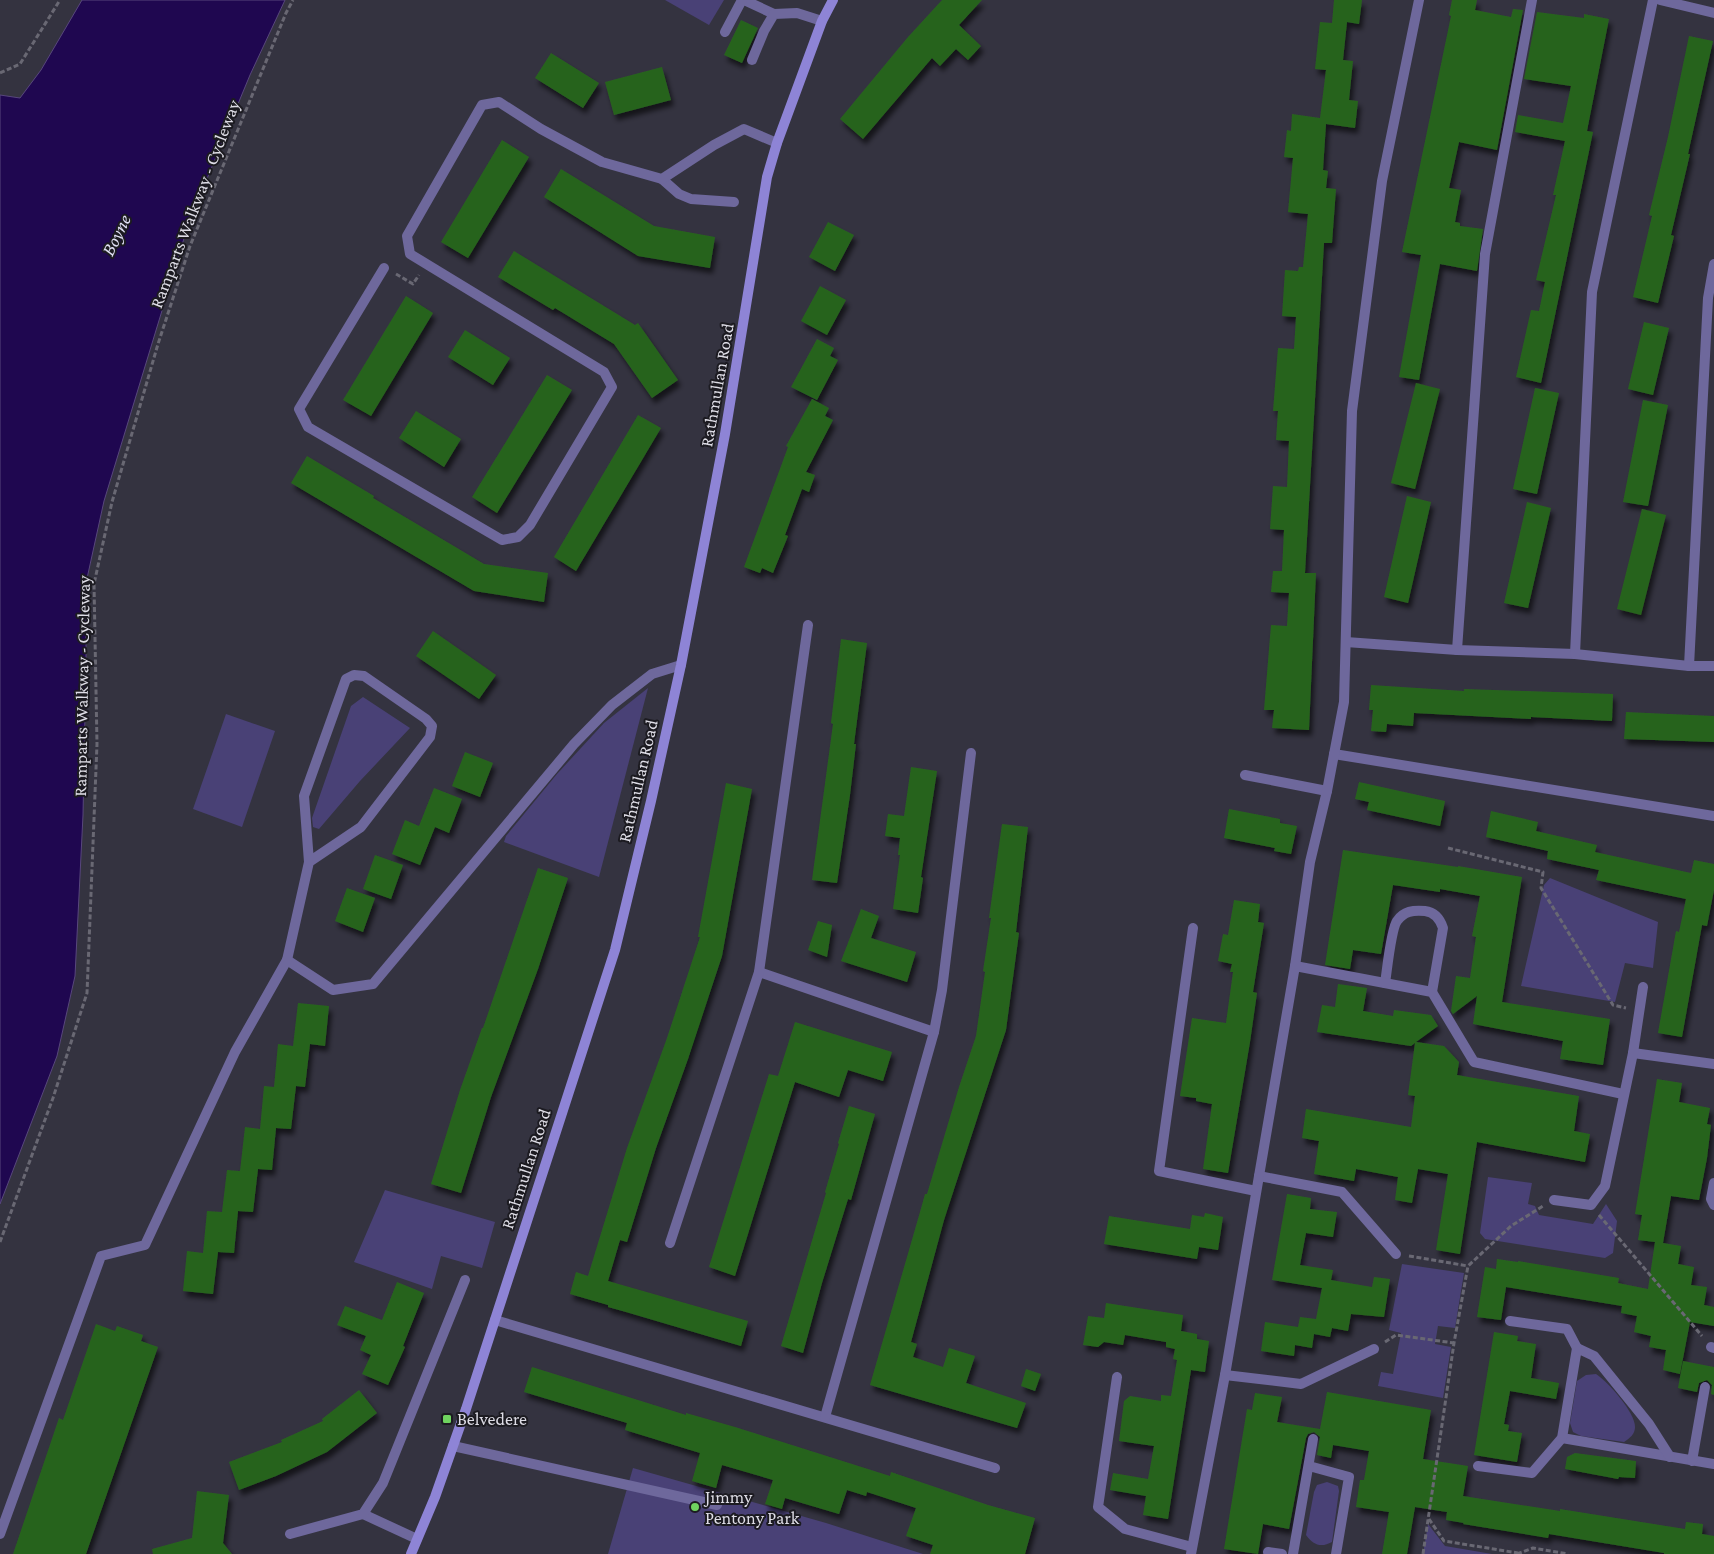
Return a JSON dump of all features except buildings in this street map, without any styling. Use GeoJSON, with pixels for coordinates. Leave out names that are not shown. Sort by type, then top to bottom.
{"type":"FeatureCollection","features":[{"type":"Feature","properties":{"kind":"street"},"geometry":{"type":"LineString","coordinates":[[726,32],[743,0],[774,14],[797,13],[822,21]]}},
{"type":"Feature","properties":{"kind":"street","name":"Rathmullan Road"},"geometry":{"type":"LineString","coordinates":[[410,1554],[453,1446],[615,950],[681,665],[725,434],[767,177],[777,144],[822,21],[833,0]]}},
{"type":"Feature","properties":{"kind":"street"},"geometry":{"type":"LineString","coordinates":[[1117,1377],[1098,1507],[1125,1529],[1192,1551],[1225,1375],[1295,966],[1310,862],[1327,791],[1344,702],[1352,411],[1382,181],[1419,0]]}},
{"type":"Feature","properties":{"kind":"street"},"geometry":{"type":"LineString","coordinates":[[1456,650],[1484,254],[1532,0]]}},
{"type":"Feature","properties":{"kind":"street"},"geometry":{"type":"LineString","coordinates":[[1575,654],[1592,292],[1653,0]]}},
{"type":"Feature","properties":{"kind":"street"},"geometry":{"type":"LineString","coordinates":[[1660,0],[1714,13]]}},
{"type":"Feature","properties":{"kind":"street"},"geometry":{"type":"LineString","coordinates":[[752,60],[764,31],[774,14]]}},
{"type":"Feature","properties":{"kind":"street"},"geometry":{"type":"LineString","coordinates":[[384,268],[299,408],[308,427],[502,540],[518,537],[530,526],[612,387],[604,372],[410,254],[407,236],[482,105],[499,102],[541,129],[602,162],[662,179],[679,194],[691,198],[734,202]]}},
{"type":"Feature","properties":{"kind":"street"},"geometry":{"type":"LineString","coordinates":[[662,179],[714,145],[744,129],[777,144]]}},
{"type":"Feature","properties":{"kind":"street"},"geometry":{"type":"LineString","coordinates":[[1689,666],[1708,308],[1714,264]]}},
{"type":"Feature","properties":{"kind":"street"},"geometry":{"type":"LineString","coordinates":[[670,1243],[759,972],[808,625]]}},
{"type":"Feature","properties":{"kind":"street"},"geometry":{"type":"LineString","coordinates":[[1346,642],[1456,650],[1575,654],[1689,666],[1714,666]]}},
{"type":"Feature","properties":{"kind":"street"},"geometry":{"type":"LineString","coordinates":[[287,960],[333,990],[373,984],[574,744],[612,706],[652,674],[681,665]]}},
{"type":"Feature","properties":{"kind":"street"},"geometry":{"type":"LineString","coordinates":[[0,1534],[101,1256],[145,1245],[235,1052],[287,960],[309,862],[304,796],[346,679],[354,675],[364,676],[426,719],[432,726],[430,737],[361,827],[309,862]]}},
{"type":"Feature","properties":{"kind":"street"},"geometry":{"type":"LineString","coordinates":[[825,1417],[934,1032],[942,990],[972,753]]}},
{"type":"Feature","properties":{"kind":"street"},"geometry":{"type":"LineString","coordinates":[[1334,754],[1714,816]]}},
{"type":"Feature","properties":{"kind":"street"},"geometry":{"type":"LineString","coordinates":[[1245,775],[1327,791]]}},
{"type":"Feature","properties":{"kind":"street"},"geometry":{"type":"LineString","coordinates":[[1385,983],[1394,927],[1397,921],[1413,910],[1434,913],[1442,923],[1443,928],[1432,992],[1474,1062],[1623,1094]]}},
{"type":"Feature","properties":{"kind":"street"},"geometry":{"type":"LineString","coordinates":[[1192,928],[1159,1171],[1256,1191]]}},
{"type":"Feature","properties":{"kind":"street"},"geometry":{"type":"LineString","coordinates":[[1295,966],[1432,992]]}},
{"type":"Feature","properties":{"kind":"street"},"geometry":{"type":"LineString","coordinates":[[759,972],[934,1032]]}},
{"type":"Feature","properties":{"kind":"street"},"geometry":{"type":"LineString","coordinates":[[1554,1200],[1591,1205],[1605,1186],[1633,1053],[1643,987]]}},
{"type":"Feature","properties":{"kind":"street"},"geometry":{"type":"LineString","coordinates":[[1633,1053],[1714,1064]]}},
{"type":"Feature","properties":{"kind":"street"},"geometry":{"type":"LineString","coordinates":[[1259,1176],[1342,1192],[1396,1254]]}},
{"type":"Feature","properties":{"kind":"street"},"geometry":{"type":"LineString","coordinates":[[1714,1183],[1712,1200],[1714,1205]]}},
{"type":"Feature","properties":{"kind":"street"},"geometry":{"type":"LineString","coordinates":[[363,1514],[383,1483],[465,1280]]}},
{"type":"Feature","properties":{"kind":"street"},"geometry":{"type":"LineString","coordinates":[[495,1320],[995,1468]]}},
{"type":"Feature","properties":{"kind":"street"},"geometry":{"type":"LineString","coordinates":[[1510,1321],[1566,1329],[1577,1348],[1594,1356],[1649,1424],[1670,1457]]}},
{"type":"Feature","properties":{"kind":"street"},"geometry":{"type":"LineString","coordinates":[[1478,1466],[1532,1473],[1562,1438],[1577,1348]]}},
{"type":"Feature","properties":{"kind":"street"},"geometry":{"type":"LineString","coordinates":[[1225,1375],[1301,1384],[1374,1349]]}},
{"type":"Feature","properties":{"kind":"street"},"geometry":{"type":"LineString","coordinates":[[1692,1460],[1705,1387]]}},
{"type":"Feature","properties":{"kind":"street"},"geometry":{"type":"LineString","coordinates":[[1562,1438],[1714,1464]]}},
{"type":"Feature","properties":{"kind":"street"},"geometry":{"type":"LineString","coordinates":[[1293,1554],[1310,1466],[1313,1439]]}},
{"type":"Feature","properties":{"kind":"street"},"geometry":{"type":"LineString","coordinates":[[453,1446],[717,1505]]}},
{"type":"Feature","properties":{"kind":"street"},"geometry":{"type":"LineString","coordinates":[[1310,1466],[1349,1476],[1336,1554]]}},
{"type":"Feature","properties":{"kind":"street"},"geometry":{"type":"LineString","coordinates":[[290,1534],[363,1514],[417,1539]]}},
{"type":"Feature","properties":{"kind":"street"},"geometry":{"type":"LineString","coordinates":[[1268,1552],[1282,1554]]}},
{"type":"Feature","properties":{"kind":"path"},"geometry":{"type":"LineString","coordinates":[[0,72],[20,64],[60,0]]}},
{"type":"Feature","properties":{"kind":"path","name":"Ramparts Walkway - Cycleway"},"geometry":{"type":"LineString","coordinates":[[0,1242],[53,1098],[87,993],[97,744],[94,584],[112,502],[158,344],[190,246],[282,22],[293,0]]}},
{"type":"Feature","properties":{"kind":"path"},"geometry":{"type":"LineString","coordinates":[[384,268],[413,284],[427,264]]}},
{"type":"Feature","properties":{"kind":"path"},"geometry":{"type":"LineString","coordinates":[[1448,848],[1543,872],[1541,888],[1613,1005]]}},
{"type":"Feature","properties":{"kind":"path"},"geometry":{"type":"LineString","coordinates":[[1423,1554],[1454,1343],[1468,1266],[1511,1226],[1554,1200]]}},
{"type":"Feature","properties":{"kind":"path"},"geometry":{"type":"LineString","coordinates":[[1591,1205],[1712,1347]]}},
{"type":"Feature","properties":{"kind":"path"},"geometry":{"type":"LineString","coordinates":[[1396,1254],[1468,1266]]}},
{"type":"Feature","properties":{"kind":"path"},"geometry":{"type":"LineString","coordinates":[[1374,1349],[1396,1335],[1454,1343]]}},
{"type":"Feature","properties":{"kind":"path"},"geometry":{"type":"LineString","coordinates":[[1428,1518],[1444,1541],[1518,1554],[1533,1548],[1568,1554]]}},
{"type":"Feature","properties":{"kind":"shaded area"},"geometry":{"type":"Polygon","coordinates":[[[665,0],[724,0],[709,25],[665,0]]]}},
{"type":"Feature","properties":{"kind":"shaded area"},"geometry":{"type":"Polygon","coordinates":[[[648,688],[599,877],[504,842],[506,836],[557,774],[604,723],[648,688]]]}},
{"type":"Feature","properties":{"kind":"shaded area"},"geometry":{"type":"Polygon","coordinates":[[[363,697],[410,728],[360,781],[319,829],[313,827],[312,818],[351,706],[363,697]]]}},
{"type":"Feature","properties":{"kind":"shaded area"},"geometry":{"type":"Polygon","coordinates":[[[226,714],[275,731],[242,827],[193,809],[226,714]]]}},
{"type":"Feature","properties":{"kind":"shaded area"},"geometry":{"type":"Polygon","coordinates":[[[1550,878],[1658,922],[1653,968],[1625,963],[1615,1002],[1521,986],[1544,885],[1550,878]]]}},
{"type":"Feature","properties":{"kind":"shaded area"},"geometry":{"type":"Polygon","coordinates":[[[1488,1177],[1532,1183],[1528,1204],[1535,1206],[1539,1215],[1593,1224],[1606,1204],[1617,1221],[1613,1253],[1605,1258],[1485,1239],[1480,1233],[1488,1177]]]}},
{"type":"Feature","properties":{"kind":"shaded area"},"geometry":{"type":"Polygon","coordinates":[[[385,1190],[495,1222],[482,1268],[441,1256],[432,1289],[354,1262],[385,1190]]]}},
{"type":"Feature","properties":{"kind":"shaded area"},"geometry":{"type":"Polygon","coordinates":[[[1402,1264],[1464,1273],[1455,1328],[1438,1326],[1435,1344],[1451,1347],[1443,1398],[1378,1386],[1381,1372],[1393,1374],[1401,1333],[1389,1330],[1402,1264]]]}},
{"type":"Feature","properties":{"kind":"shaded area"},"geometry":{"type":"Polygon","coordinates":[[[1596,1374],[1620,1398],[1634,1421],[1634,1432],[1624,1442],[1581,1436],[1573,1432],[1570,1423],[1577,1381],[1586,1375],[1596,1374]]]}},
{"type":"Feature","properties":{"kind":"shaded area","name":"Jimmy Pentony Park"},"geometry":{"type":"Polygon","coordinates":[[[633,1468],[826,1523],[923,1554],[608,1554],[633,1468]]]}},
{"type":"Feature","properties":{"kind":"shaded area"},"geometry":{"type":"Polygon","coordinates":[[[1327,1482],[1338,1486],[1339,1491],[1332,1542],[1321,1545],[1311,1541],[1306,1535],[1314,1492],[1317,1485],[1327,1482]]]}},
{"type":"Feature","properties":{"kind":"shaded area"},"geometry":{"type":"Polygon","coordinates":[[[1428,1524],[1445,1546],[1492,1554],[1423,1554],[1428,1524]]]}},
{"type":"Feature","properties":{"kind":"water","name":"Boyne"},"geometry":{"type":"Polygon","coordinates":[[[82,0],[285,0],[250,75],[189,222],[104,501],[86,583],[83,815],[75,976],[57,1056],[0,1204],[0,95],[20,98],[41,70],[82,0]]]}},
{"type":"Feature","properties":{"kind":"place","name":"Belvedere"},"geometry":{"type":"Point","coordinates":[447,1419]}},
{"type":"Feature","properties":{"kind":"place","name":"Jimmy Pentony Park"},"geometry":{"type":"Point","coordinates":[695,1507]}}]}
